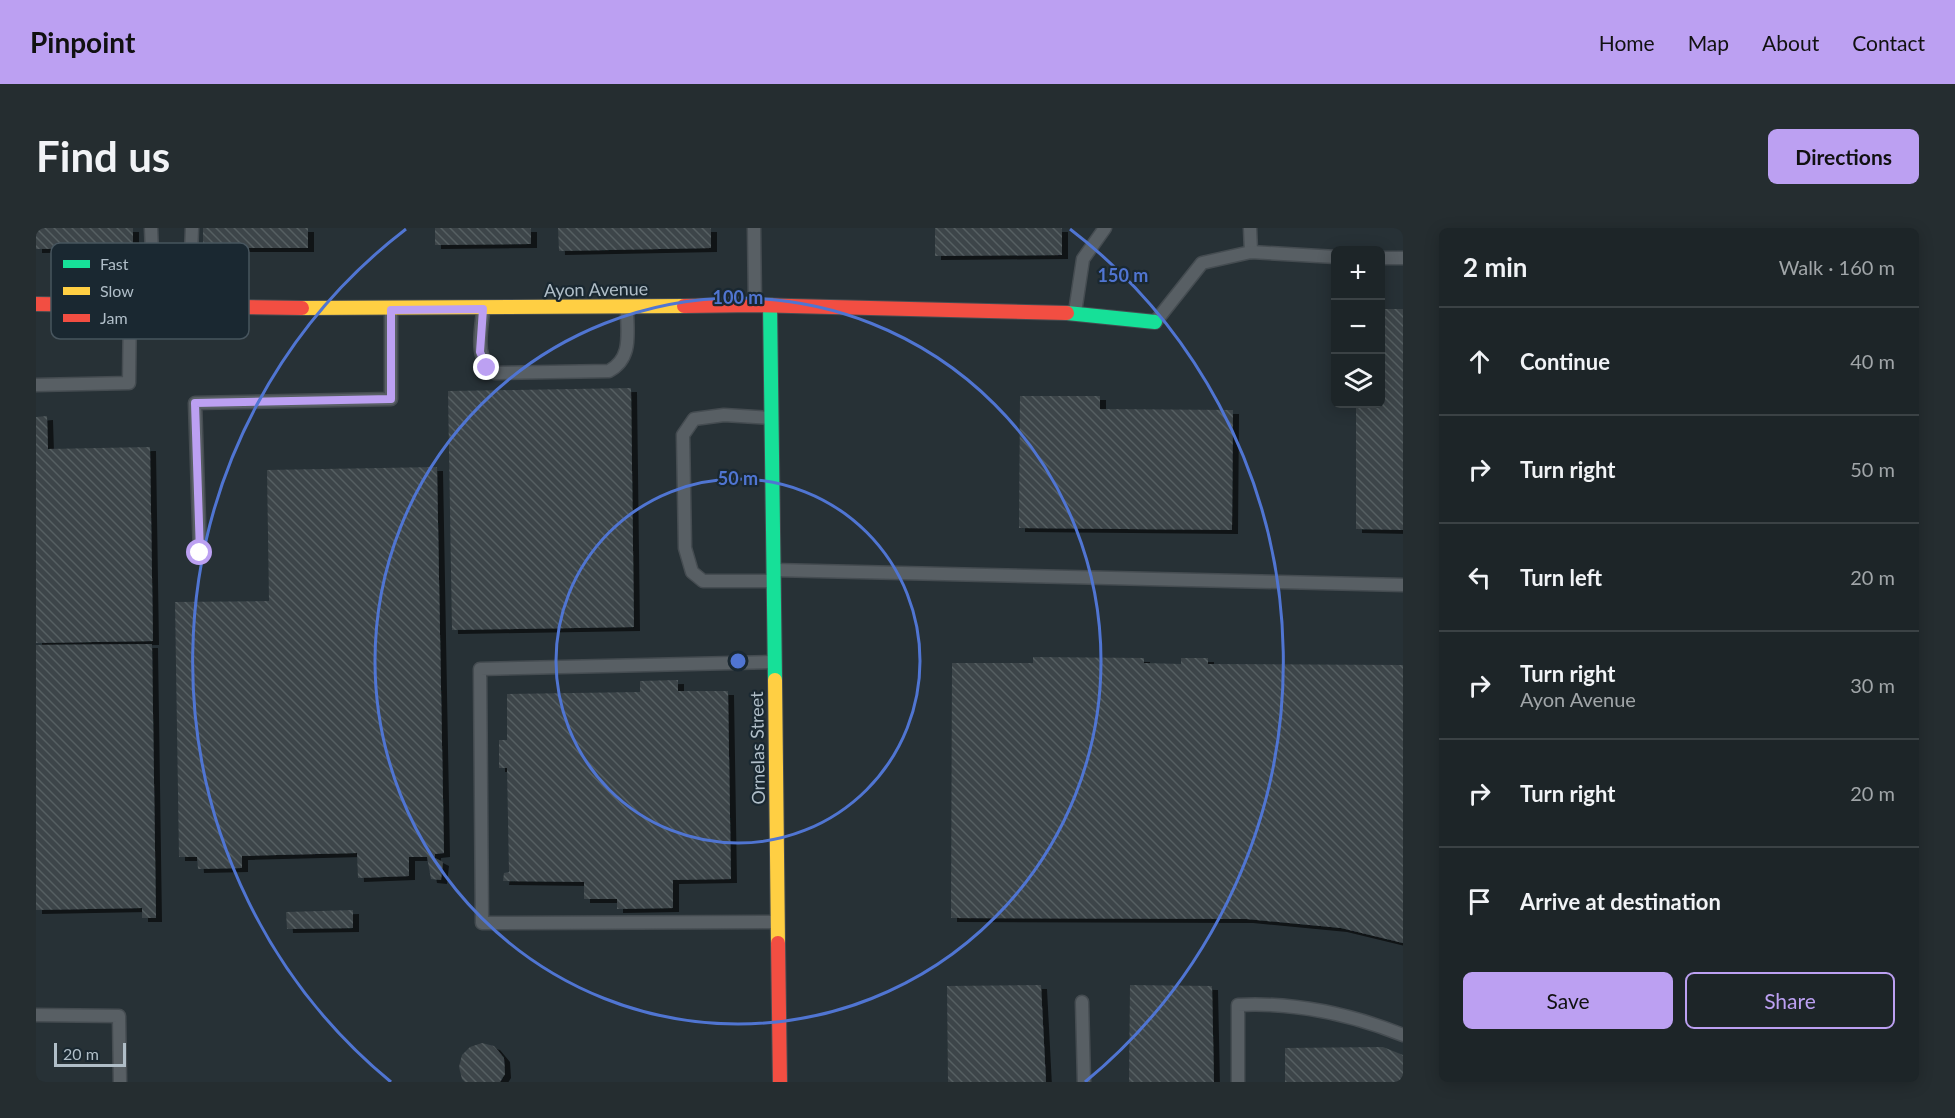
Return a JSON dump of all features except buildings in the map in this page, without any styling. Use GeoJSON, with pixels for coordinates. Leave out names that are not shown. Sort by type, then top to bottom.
{"type":"FeatureCollection","features":[{"type":"Feature","properties":{"kind":"street","name":"Ayon Avenue"},"geometry":{"type":"LineString","coordinates":[[36,304],[51,304]]}},
{"type":"Feature","properties":{"kind":"street","name":"Ayon Avenue"},"geometry":{"type":"LineString","coordinates":[[249,306],[391,310],[770,305],[1075,313],[1155,322]]}},
{"type":"Feature","properties":{"kind":"street","name":"Ornelas Street"},"geometry":{"type":"LineString","coordinates":[[770,305],[780,1082]]}},
{"type":"Feature","properties":{"kind":"lane"},"geometry":{"type":"LineString","coordinates":[[151,228],[152,243]]}},
{"type":"Feature","properties":{"kind":"lane"},"geometry":{"type":"LineString","coordinates":[[191,243],[192,228]]}},
{"type":"Feature","properties":{"kind":"lane"},"geometry":{"type":"LineString","coordinates":[[754,228],[754,305]]}},
{"type":"Feature","properties":{"kind":"lane"},"geometry":{"type":"LineString","coordinates":[[1075,313],[1083,259],[1105,228]]}},
{"type":"Feature","properties":{"kind":"lane"},"geometry":{"type":"LineString","coordinates":[[1250,228],[1251,252]]}},
{"type":"Feature","properties":{"kind":"lane"},"geometry":{"type":"LineString","coordinates":[[1155,322],[1202,263],[1251,252],[1331,257]]}},
{"type":"Feature","properties":{"kind":"lane"},"geometry":{"type":"LineString","coordinates":[[1385,258],[1403,258]]}},
{"type":"Feature","properties":{"kind":"lane"},"geometry":{"type":"LineString","coordinates":[[483,309],[480,352],[487,368],[495,373],[609,371],[620,365],[626,355],[627,308]]}},
{"type":"Feature","properties":{"kind":"lane"},"geometry":{"type":"LineString","coordinates":[[200,553],[195,403],[391,399],[391,310]]}},
{"type":"Feature","properties":{"kind":"lane"},"geometry":{"type":"LineString","coordinates":[[36,385],[129,382],[130,339]]}},
{"type":"Feature","properties":{"kind":"lane"},"geometry":{"type":"LineString","coordinates":[[771,418],[724,415],[694,419],[683,435],[685,548],[692,572],[703,581],[773,576],[1403,585]]}},
{"type":"Feature","properties":{"kind":"lane"},"geometry":{"type":"LineString","coordinates":[[774,662],[480,669],[482,922],[778,922]]}},
{"type":"Feature","properties":{"kind":"lane"},"geometry":{"type":"LineString","coordinates":[[1082,1002],[1084,1082]]}},
{"type":"Feature","properties":{"kind":"lane"},"geometry":{"type":"LineString","coordinates":[[1238,1082],[1238,1005],[1297,1006],[1368,1021],[1403,1035]]}},
{"type":"Feature","properties":{"kind":"lane"},"geometry":{"type":"LineString","coordinates":[[36,1015],[119,1016],[120,1082]]}},
{"type":"Feature","properties":{"kind":"traffic: fast"},"geometry":{"type":"LineString","coordinates":[[770,305],[775,680]]}},
{"type":"Feature","properties":{"kind":"traffic: fast"},"geometry":{"type":"LineString","coordinates":[[1067,313],[1155,322]]}},
{"type":"Feature","properties":{"kind":"traffic: slow"},"geometry":{"type":"LineString","coordinates":[[302,308],[684,306]]}},
{"type":"Feature","properties":{"kind":"traffic: slow"},"geometry":{"type":"LineString","coordinates":[[775,680],[778,943]]}},
{"type":"Feature","properties":{"kind":"traffic: jam"},"geometry":{"type":"LineString","coordinates":[[36,304],[51,304]]}},
{"type":"Feature","properties":{"kind":"traffic: jam"},"geometry":{"type":"LineString","coordinates":[[684,306],[755,305],[1067,313]]}},
{"type":"Feature","properties":{"kind":"traffic: jam"},"geometry":{"type":"LineString","coordinates":[[249,307],[302,308]]}},
{"type":"Feature","properties":{"kind":"traffic: jam"},"geometry":{"type":"LineString","coordinates":[[778,943],[780,1082]]}},
{"type":"Feature","properties":{"kind":"route"},"geometry":{"type":"LineString","coordinates":[[200,553],[195,403],[391,399],[391,310],[483,309],[480,352],[487,368]]}}]}
